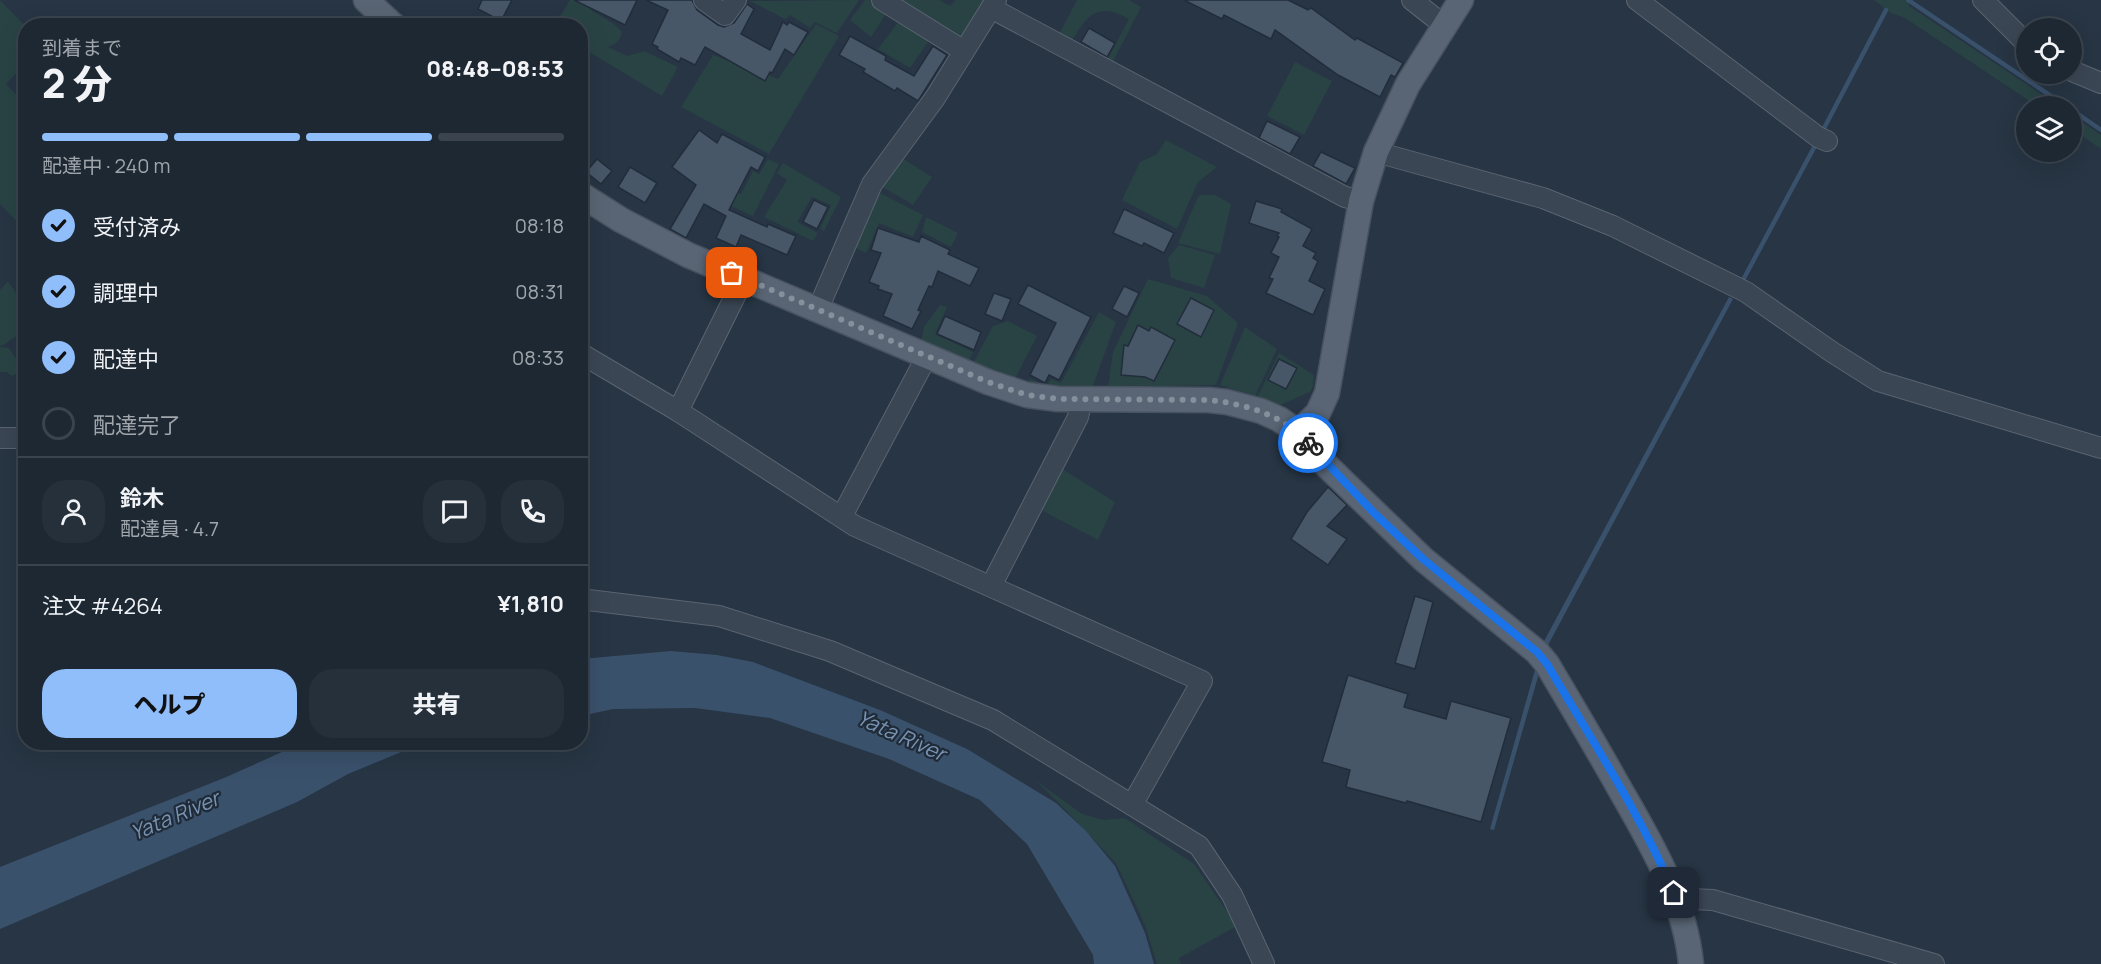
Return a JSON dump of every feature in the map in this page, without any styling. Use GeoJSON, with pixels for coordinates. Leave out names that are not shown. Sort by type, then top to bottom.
{"type":"FeatureCollection","features":[{"type":"Feature","properties":{"kind":"main road"},"geometry":{"type":"LineString","coordinates":[[366,0],[385,18]]}},
{"type":"Feature","properties":{"kind":"main road"},"geometry":{"type":"LineString","coordinates":[[1298,432],[1318,412],[1327,393],[1361,201],[1376,152],[1408,84],[1461,0]]}},
{"type":"Feature","properties":{"kind":"main road"},"geometry":{"type":"LineString","coordinates":[[588,199],[646,234],[688,255],[988,382],[1027,395],[1082,400],[1227,402],[1261,411],[1279,419],[1298,432],[1326,465],[1415,552],[1537,652],[1552,672],[1636,818],[1679,905],[1691,964]]}},
{"type":"Feature","properties":{"kind":"street"},"geometry":{"type":"LineString","coordinates":[[704,0],[725,15],[736,0]]}},
{"type":"Feature","properties":{"kind":"street"},"geometry":{"type":"LineString","coordinates":[[882,0],[964,51]]}},
{"type":"Feature","properties":{"kind":"street"},"geometry":{"type":"LineString","coordinates":[[1412,0],[1445,26]]}},
{"type":"Feature","properties":{"kind":"street"},"geometry":{"type":"LineString","coordinates":[[1637,0],[1818,137],[1827,141]]}},
{"type":"Feature","properties":{"kind":"street"},"geometry":{"type":"LineString","coordinates":[[1983,0],[2016,33]]}},
{"type":"Feature","properties":{"kind":"street"},"geometry":{"type":"LineString","coordinates":[[818,309],[872,184],[935,98],[994,4],[1345,197],[1361,201]]}},
{"type":"Feature","properties":{"kind":"street"},"geometry":{"type":"LineString","coordinates":[[2082,75],[2101,83]]}},
{"type":"Feature","properties":{"kind":"street"},"geometry":{"type":"LineString","coordinates":[[1376,152],[1543,198],[1613,226],[1746,292],[1878,381],[2101,448]]}},
{"type":"Feature","properties":{"kind":"street"},"geometry":{"type":"LineString","coordinates":[[678,411],[744,278]]}},
{"type":"Feature","properties":{"kind":"street"},"geometry":{"type":"LineString","coordinates":[[842,516],[927,356]]}},
{"type":"Feature","properties":{"kind":"street"},"geometry":{"type":"LineString","coordinates":[[588,357],[678,411],[871,534],[1202,681],[1132,805]]}},
{"type":"Feature","properties":{"kind":"street"},"geometry":{"type":"LineString","coordinates":[[991,586],[1078,417],[1082,400]]}},
{"type":"Feature","properties":{"kind":"street"},"geometry":{"type":"LineString","coordinates":[[0,438],[18,438]]}},
{"type":"Feature","properties":{"kind":"street"},"geometry":{"type":"LineString","coordinates":[[588,600],[719,616],[830,651],[993,720],[1199,846],[1232,895],[1264,964]]}},
{"type":"Feature","properties":{"kind":"street"},"geometry":{"type":"LineString","coordinates":[[1679,905],[1691,899],[1713,900],[1934,964]]}},
{"type":"Feature","properties":{"kind":"green space"},"geometry":{"type":"Polygon","coordinates":[[[0,0],[18,19],[18,71],[6,84],[18,97],[18,223],[0,204],[0,0]]]}},
{"type":"Feature","properties":{"kind":"green space"},"geometry":{"type":"Polygon","coordinates":[[[570,0],[594,0],[589,9],[614,24],[622,32],[619,40],[608,47],[628,56],[644,51],[678,67],[662,96],[588,51],[588,18],[559,18],[570,0]]]}},
{"type":"Feature","properties":{"kind":"green space"},"geometry":{"type":"Polygon","coordinates":[[[859,0],[837,33],[815,22],[810,28],[790,15],[785,19],[750,1],[859,0]]]}},
{"type":"Feature","properties":{"kind":"green space"},"geometry":{"type":"Polygon","coordinates":[[[865,0],[870,0],[886,10],[886,14],[871,37],[850,20],[865,0]]]}},
{"type":"Feature","properties":{"kind":"green space"},"geometry":{"type":"Polygon","coordinates":[[[895,0],[939,0],[950,6],[955,0],[987,0],[961,40],[895,0]]]}},
{"type":"Feature","properties":{"kind":"green space"},"geometry":{"type":"Polygon","coordinates":[[[1077,0],[1129,0],[1141,7],[1110,67],[1105,64],[1129,19],[1108,11],[1100,11],[1087,19],[1070,44],[1058,36],[1077,0]]]}},
{"type":"Feature","properties":{"kind":"green space"},"geometry":{"type":"Polygon","coordinates":[[[1874,0],[1904,0],[1909,3],[1909,6],[2016,77],[2016,84],[2026,84],[2044,96],[2022,96],[1905,18],[1891,13],[1874,0]]]}},
{"type":"Feature","properties":{"kind":"green space"},"geometry":{"type":"Polygon","coordinates":[[[899,21],[930,39],[910,68],[878,49],[899,21]]]}},
{"type":"Feature","properties":{"kind":"green space"},"geometry":{"type":"Polygon","coordinates":[[[816,24],[839,36],[769,154],[681,107],[713,55],[778,79],[816,24]]]}},
{"type":"Feature","properties":{"kind":"green space"},"geometry":{"type":"Polygon","coordinates":[[[1295,62],[1332,81],[1304,135],[1267,116],[1295,62]]]}},
{"type":"Feature","properties":{"kind":"green space"},"geometry":{"type":"Polygon","coordinates":[[[2082,122],[2101,135],[2101,149],[2082,136],[2082,122]]]}},
{"type":"Feature","properties":{"kind":"green space"},"geometry":{"type":"Polygon","coordinates":[[[1166,140],[1217,167],[1198,182],[1177,229],[1122,200],[1140,162],[1157,154],[1166,140]]]}},
{"type":"Feature","properties":{"kind":"green space"},"geometry":{"type":"Polygon","coordinates":[[[902,158],[932,177],[913,205],[881,186],[902,158]]]}},
{"type":"Feature","properties":{"kind":"green space"},"geometry":{"type":"Polygon","coordinates":[[[768,159],[779,164],[753,216],[722,202],[728,189],[741,194],[753,171],[759,174],[768,159]]]}},
{"type":"Feature","properties":{"kind":"green space"},"geometry":{"type":"Polygon","coordinates":[[[783,163],[841,197],[824,231],[820,229],[831,205],[812,197],[797,222],[818,233],[813,241],[764,217],[787,180],[777,173],[783,163]]]}},
{"type":"Feature","properties":{"kind":"green space"},"geometry":{"type":"Polygon","coordinates":[[[878,192],[923,215],[913,237],[879,223],[866,253],[854,247],[878,192]]]}},
{"type":"Feature","properties":{"kind":"green space"},"geometry":{"type":"Polygon","coordinates":[[[1215,195],[1231,204],[1220,254],[1178,243],[1198,197],[1215,195]]]}},
{"type":"Feature","properties":{"kind":"green space"},"geometry":{"type":"Polygon","coordinates":[[[926,217],[958,233],[951,247],[922,232],[926,217]]]}},
{"type":"Feature","properties":{"kind":"green space"},"geometry":{"type":"Polygon","coordinates":[[[1179,245],[1215,255],[1204,288],[1171,278],[1168,258],[1179,245]]]}},
{"type":"Feature","properties":{"kind":"green space"},"geometry":{"type":"Polygon","coordinates":[[[1148,279],[1207,296],[1238,323],[1216,385],[1108,387],[1113,352],[1148,279]]]}},
{"type":"Feature","properties":{"kind":"green space"},"geometry":{"type":"Polygon","coordinates":[[[8,281],[18,296],[18,335],[2,346],[0,345],[0,290],[8,281]]]}},
{"type":"Feature","properties":{"kind":"green space"},"geometry":{"type":"Polygon","coordinates":[[[940,305],[947,307],[935,334],[973,352],[969,362],[921,342],[924,327],[940,305]]]}},
{"type":"Feature","properties":{"kind":"green space"},"geometry":{"type":"Polygon","coordinates":[[[1099,312],[1116,322],[1091,391],[1028,385],[1029,378],[1046,386],[1051,379],[1061,383],[1099,312]]]}},
{"type":"Feature","properties":{"kind":"green space"},"geometry":{"type":"Polygon","coordinates":[[[1008,321],[1037,336],[1014,381],[972,365],[993,326],[1008,321]]]}},
{"type":"Feature","properties":{"kind":"green space"},"geometry":{"type":"Polygon","coordinates":[[[1245,327],[1277,349],[1255,396],[1220,385],[1245,327]]]}},
{"type":"Feature","properties":{"kind":"green space"},"geometry":{"type":"Polygon","coordinates":[[[0,347],[9,348],[18,361],[18,373],[12,376],[6,372],[0,372],[0,347]]]}},
{"type":"Feature","properties":{"kind":"green space"},"geometry":{"type":"Polygon","coordinates":[[[1279,353],[1314,375],[1310,392],[1280,405],[1257,398],[1279,353]]]}},
{"type":"Feature","properties":{"kind":"green space"},"geometry":{"type":"Polygon","coordinates":[[[1059,467],[1115,502],[1098,540],[1039,509],[1059,467]]]}},
{"type":"Feature","properties":{"kind":"green space"},"geometry":{"type":"Polygon","coordinates":[[[1035,780],[1082,814],[1104,820],[1125,818],[1194,864],[1237,926],[1179,958],[1181,964],[1157,964],[1145,925],[1116,863],[1035,780]]]}},
{"type":"Feature","properties":{"kind":"water"},"geometry":{"type":"Polygon","coordinates":[[[1729,297],[1733,299],[1546,649],[1494,830],[1490,829],[1542,645],[1729,297]]]}},
{"type":"Feature","properties":{"kind":"water","name":"Yata River"},"geometry":{"type":"Polygon","coordinates":[[[671,651],[717,655],[753,662],[880,710],[967,749],[1056,803],[1086,831],[1115,866],[1145,933],[1154,964],[1094,964],[1093,955],[1027,844],[980,800],[889,759],[770,718],[695,708],[613,709],[588,714],[588,658],[671,651]]]}},
{"type":"Feature","properties":{"kind":"water","name":"Yata River"},"geometry":{"type":"Polygon","coordinates":[[[286,750],[406,750],[348,774],[297,802],[0,929],[0,867],[224,778],[286,750]]]}},
{"type":"Feature","properties":{"kind":"building"},"geometry":{"type":"Polygon","coordinates":[[[482,0],[512,0],[503,18],[495,18],[478,9],[482,0]]]}},
{"type":"Feature","properties":{"kind":"building"},"geometry":{"type":"Polygon","coordinates":[[[574,0],[637,0],[625,25],[574,0]]]}},
{"type":"Feature","properties":{"kind":"building"},"geometry":{"type":"Polygon","coordinates":[[[646,0],[692,0],[697,10],[724,27],[734,23],[747,4],[754,9],[741,34],[770,50],[783,22],[787,25],[789,22],[808,32],[794,55],[785,49],[765,81],[705,47],[695,65],[681,58],[679,62],[657,49],[658,47],[652,44],[668,10],[646,0]]]}},
{"type":"Feature","properties":{"kind":"building"},"geometry":{"type":"Polygon","coordinates":[[[1184,0],[1288,0],[1308,10],[1311,8],[1355,40],[1357,38],[1403,63],[1395,77],[1391,75],[1380,97],[1338,75],[1275,30],[1271,39],[1224,15],[1222,19],[1184,0]]]}},
{"type":"Feature","properties":{"kind":"building"},"geometry":{"type":"Polygon","coordinates":[[[1089,28],[1115,43],[1107,57],[1081,42],[1089,28]]]}},
{"type":"Feature","properties":{"kind":"building"},"geometry":{"type":"Polygon","coordinates":[[[850,36],[886,56],[885,60],[914,76],[933,46],[947,55],[918,101],[897,88],[895,91],[863,72],[865,69],[839,55],[850,36]]]}},
{"type":"Feature","properties":{"kind":"building"},"geometry":{"type":"Polygon","coordinates":[[[1267,121],[1300,137],[1290,154],[1259,138],[1267,121]]]}},
{"type":"Feature","properties":{"kind":"building"},"geometry":{"type":"Polygon","coordinates":[[[699,130],[717,143],[722,134],[765,157],[758,171],[751,167],[729,210],[767,227],[768,224],[796,236],[787,255],[741,235],[736,247],[716,238],[726,216],[704,204],[686,238],[670,229],[696,185],[672,167],[699,130]]]}},
{"type":"Feature","properties":{"kind":"building"},"geometry":{"type":"Polygon","coordinates":[[[1321,152],[1355,168],[1346,184],[1313,166],[1321,152]]]}},
{"type":"Feature","properties":{"kind":"building"},"geometry":{"type":"Polygon","coordinates":[[[597,159],[612,171],[601,184],[588,174],[588,170],[597,159]]]}},
{"type":"Feature","properties":{"kind":"building"},"geometry":{"type":"Polygon","coordinates":[[[630,167],[657,183],[645,203],[618,187],[630,167]]]}},
{"type":"Feature","properties":{"kind":"building"},"geometry":{"type":"Polygon","coordinates":[[[814,200],[828,207],[817,229],[803,222],[814,200]]]}},
{"type":"Feature","properties":{"kind":"building"},"geometry":{"type":"Polygon","coordinates":[[[1256,201],[1282,209],[1281,212],[1312,229],[1303,246],[1316,253],[1313,258],[1318,261],[1309,281],[1325,289],[1313,315],[1266,293],[1273,279],[1269,278],[1279,257],[1271,253],[1279,233],[1249,223],[1256,201]]]}},
{"type":"Feature","properties":{"kind":"building"},"geometry":{"type":"Polygon","coordinates":[[[1124,209],[1174,233],[1164,253],[1144,243],[1142,246],[1113,233],[1124,209]]]}},
{"type":"Feature","properties":{"kind":"building"},"geometry":{"type":"Polygon","coordinates":[[[878,228],[919,242],[921,236],[950,250],[948,254],[979,268],[970,286],[938,271],[932,287],[929,286],[918,310],[921,311],[912,329],[883,316],[892,294],[878,289],[879,286],[869,282],[881,253],[871,250],[878,228]]]}},
{"type":"Feature","properties":{"kind":"building"},"geometry":{"type":"Polygon","coordinates":[[[1028,285],[1091,317],[1059,380],[1049,375],[1045,383],[1030,375],[1056,323],[1018,304],[1028,285]]]}},
{"type":"Feature","properties":{"kind":"building"},"geometry":{"type":"Polygon","coordinates":[[[1124,286],[1139,293],[1127,317],[1112,309],[1124,286]]]}},
{"type":"Feature","properties":{"kind":"building"},"geometry":{"type":"Polygon","coordinates":[[[994,293],[1011,299],[1002,321],[985,314],[994,293]]]}},
{"type":"Feature","properties":{"kind":"building"},"geometry":{"type":"Polygon","coordinates":[[[1191,298],[1214,310],[1201,337],[1177,324],[1191,298]]]}},
{"type":"Feature","properties":{"kind":"building"},"geometry":{"type":"Polygon","coordinates":[[[945,316],[981,332],[974,350],[937,334],[945,316]]]}},
{"type":"Feature","properties":{"kind":"building"},"geometry":{"type":"Polygon","coordinates":[[[1138,325],[1149,331],[1151,327],[1175,340],[1154,381],[1145,377],[1121,375],[1124,345],[1128,346],[1138,325]]]}},
{"type":"Feature","properties":{"kind":"building"},"geometry":{"type":"Polygon","coordinates":[[[1279,359],[1297,368],[1286,389],[1268,380],[1279,359]]]}},
{"type":"Feature","properties":{"kind":"building"},"geometry":{"type":"Polygon","coordinates":[[[1328,487],[1347,505],[1327,526],[1347,539],[1328,565],[1291,539],[1307,512],[1328,487]]]}},
{"type":"Feature","properties":{"kind":"building"},"geometry":{"type":"Polygon","coordinates":[[[1415,596],[1433,602],[1415,669],[1395,663],[1415,596]]]}},
{"type":"Feature","properties":{"kind":"building"},"geometry":{"type":"Polygon","coordinates":[[[1348,675],[1408,694],[1404,707],[1446,719],[1451,701],[1511,718],[1481,822],[1346,787],[1350,770],[1322,762],[1348,675]]]}},
{"type":"Feature","properties":{"kind":"waterway"},"geometry":{"type":"LineString","coordinates":[[1908,0],[2051,96]]}},
{"type":"Feature","properties":{"kind":"waterway"},"geometry":{"type":"LineString","coordinates":[[1821,134],[1886,10]]}},
{"type":"Feature","properties":{"kind":"waterway"},"geometry":{"type":"LineString","coordinates":[[2082,117],[2101,130]]}},
{"type":"Feature","properties":{"kind":"waterway"},"geometry":{"type":"LineString","coordinates":[[1743,280],[1817,142]]}},
{"type":"Feature","properties":{"kind":"way so far"},"geometry":{"type":"LineString","coordinates":[[732,273],[988,382],[1027,395],[1058,399],[1227,402],[1261,411],[1279,419],[1298,432],[1308,443]]}},
{"type":"Feature","properties":{"kind":"route"},"geometry":{"type":"LineString","coordinates":[[1308,443],[1326,465],[1423,559],[1537,652],[1547,664],[1642,828],[1674,893]]}}]}
